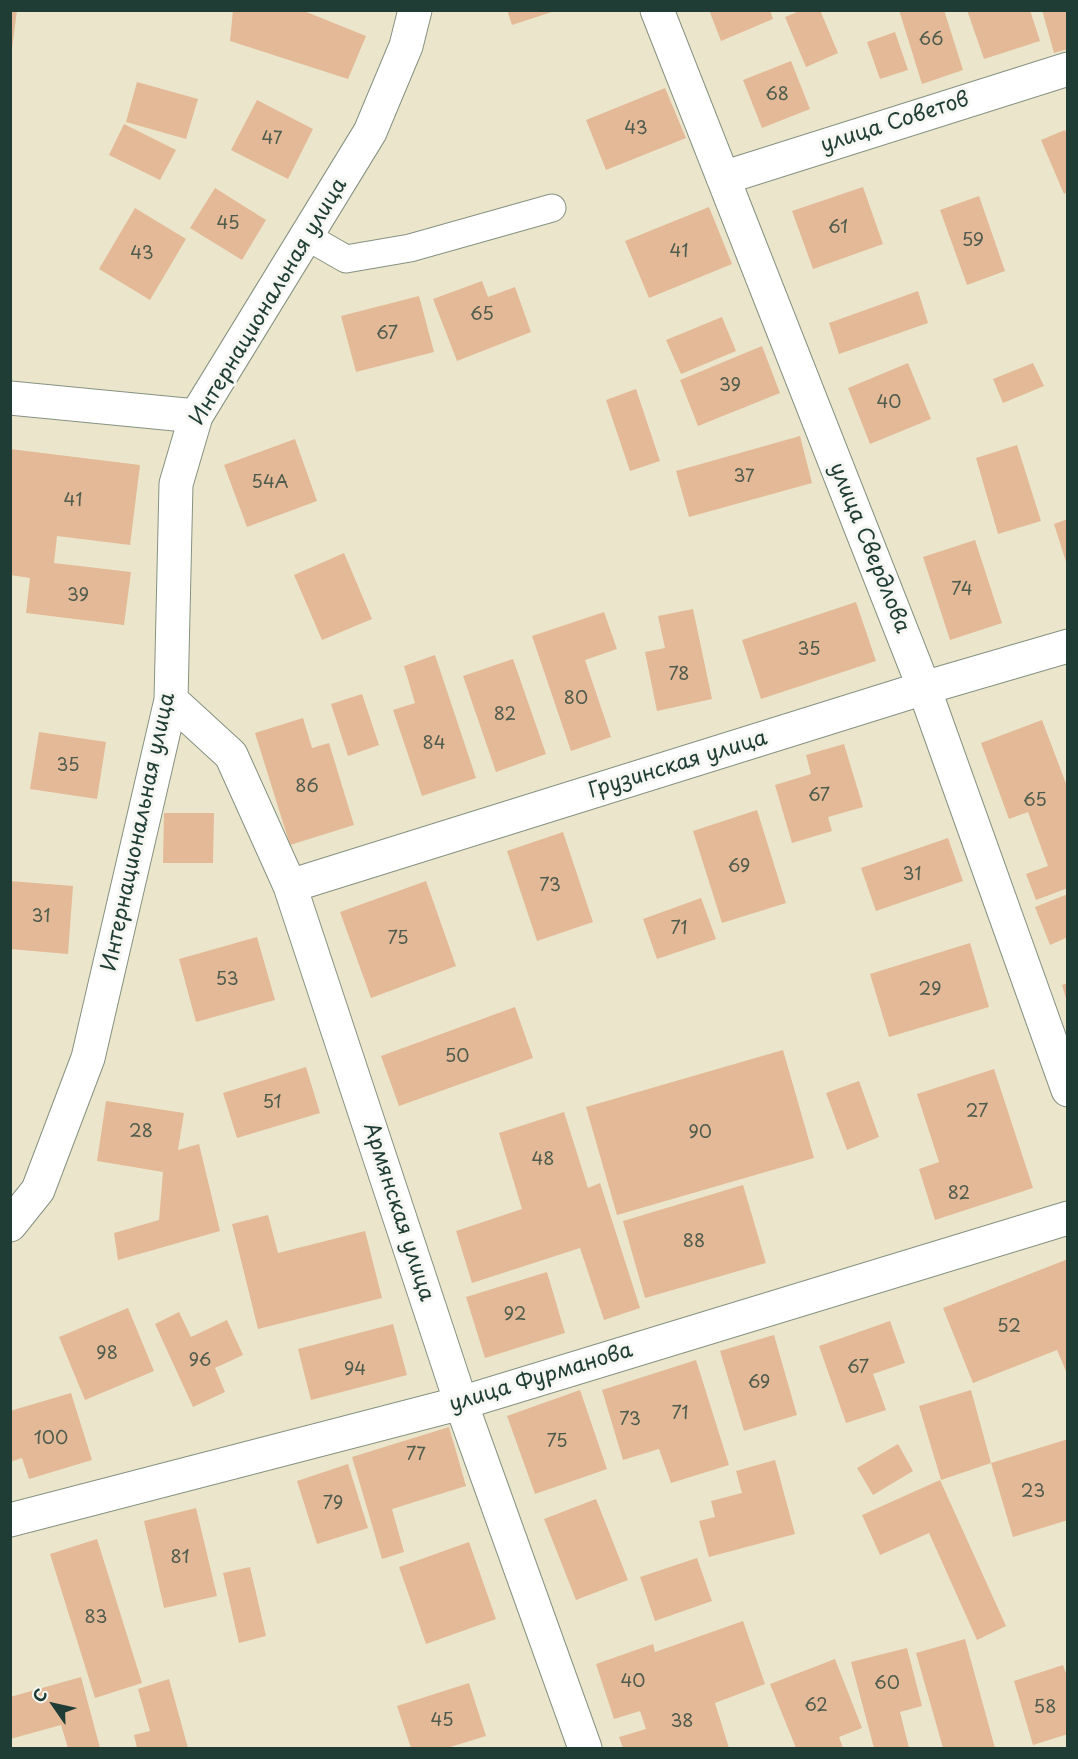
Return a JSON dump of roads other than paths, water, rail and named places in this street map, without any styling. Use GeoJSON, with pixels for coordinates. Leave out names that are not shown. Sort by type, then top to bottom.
{"type":"FeatureCollection","features":[{"type":"Feature","properties":{"kind":"street","name":"Интернациональная улица"},"geometry":{"type":"LineString","coordinates":[[10,1226],[38,1190],[88,1058],[171,700],[176,484],[196,416],[370,132],[406,46],[416,10]]}},
{"type":"Feature","properties":{"kind":"street","name":"улица Свердлова"},"geometry":{"type":"LineString","coordinates":[[657,10],[924,688],[1068,1090]]}},
{"type":"Feature","properties":{"kind":"street","name":"улица Советов"},"geometry":{"type":"LineString","coordinates":[[723,178],[1068,69]]}},
{"type":"Feature","properties":{"kind":"street"},"geometry":{"type":"LineString","coordinates":[[10,398],[196,416]]}},
{"type":"Feature","properties":{"kind":"street","name":"Грузинская улица"},"geometry":{"type":"LineString","coordinates":[[290,886],[924,688],[1068,646]]}},
{"type":"Feature","properties":{"kind":"street","name":"Армянская улица"},"geometry":{"type":"LineString","coordinates":[[171,700],[231,755],[290,886],[461,1402],[585,1749]]}},
{"type":"Feature","properties":{"kind":"street","name":"улица Фурманова"},"geometry":{"type":"LineString","coordinates":[[10,1520],[461,1402],[1068,1218]]}},
{"type":"Feature","properties":{"kind":"lane"},"geometry":{"type":"LineString","coordinates":[[306,236],[346,259],[410,248],[552,208]]}}]}
